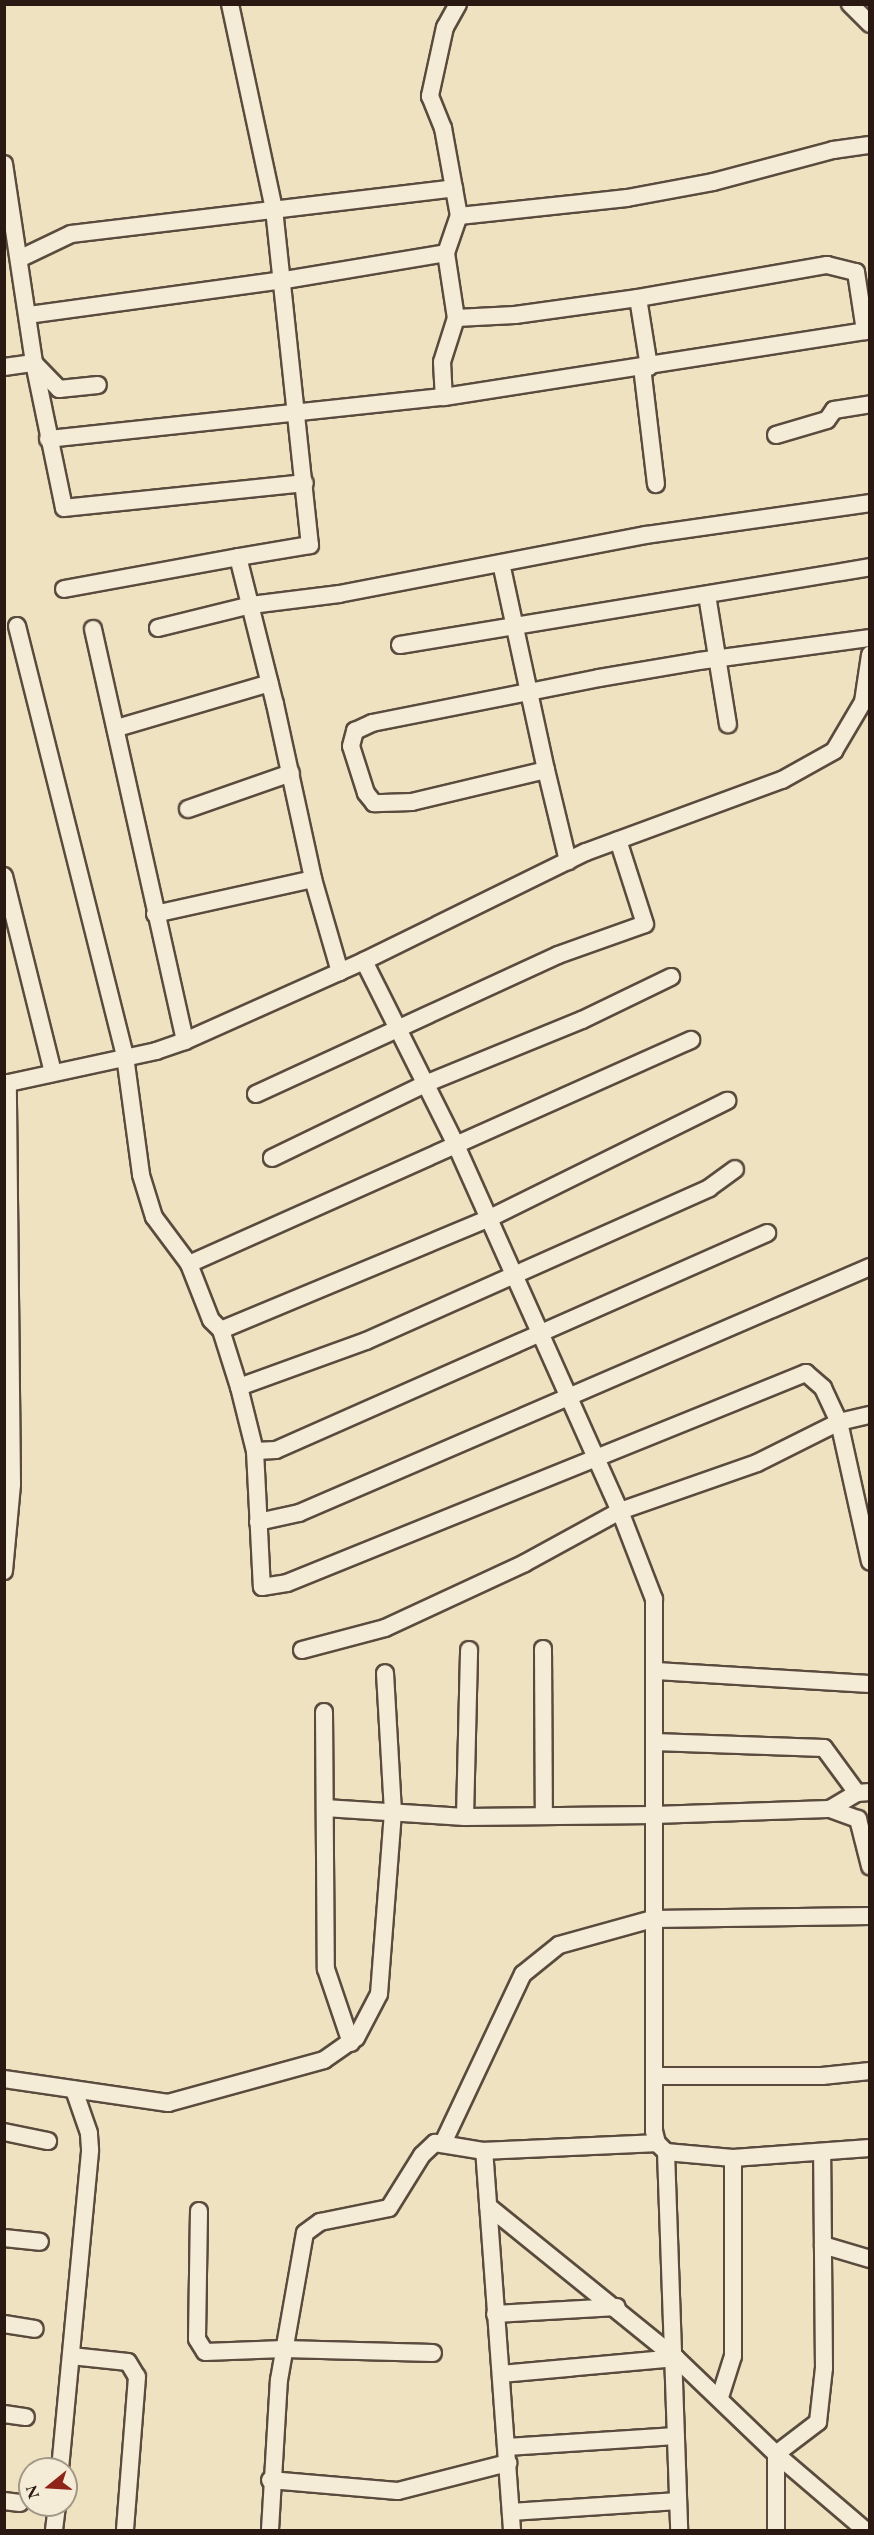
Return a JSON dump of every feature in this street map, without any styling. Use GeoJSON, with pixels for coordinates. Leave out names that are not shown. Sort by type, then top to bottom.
{"type":"FeatureCollection","features":[{"type":"Feature","properties":{"kind":"street"},"geometry":{"type":"LineString","coordinates":[[64,589],[310,545],[285,280],[274,209],[230,4]]}},
{"type":"Feature","properties":{"kind":"street"},"geometry":{"type":"LineString","coordinates":[[444,397],[442,362],[456,318],[446,253],[459,216],[443,128],[430,96],[445,27],[458,4]]}},
{"type":"Feature","properties":{"kind":"street"},"geometry":{"type":"LineString","coordinates":[[850,4],[866,16]]}},
{"type":"Feature","properties":{"kind":"street"},"geometry":{"type":"LineString","coordinates":[[459,216],[627,198],[712,182],[833,150],[870,146]]}},
{"type":"Feature","properties":{"kind":"street"},"geometry":{"type":"LineString","coordinates":[[4,164],[21,258],[34,363],[64,508],[305,483]]}},
{"type":"Feature","properties":{"kind":"street"},"geometry":{"type":"LineString","coordinates":[[21,258],[71,234],[454,188]]}},
{"type":"Feature","properties":{"kind":"street"},"geometry":{"type":"LineString","coordinates":[[28,315],[285,280],[446,253]]}},
{"type":"Feature","properties":{"kind":"street"},"geometry":{"type":"LineString","coordinates":[[48,439],[444,397],[646,367],[867,330],[856,272],[827,265],[638,298],[515,315],[456,318]]}},
{"type":"Feature","properties":{"kind":"street"},"geometry":{"type":"LineString","coordinates":[[638,298],[656,484]]}},
{"type":"Feature","properties":{"kind":"street"},"geometry":{"type":"LineString","coordinates":[[4,367],[34,363]]}},
{"type":"Feature","properties":{"kind":"street"},"geometry":{"type":"LineString","coordinates":[[34,363],[59,389],[98,385]]}},
{"type":"Feature","properties":{"kind":"street"},"geometry":{"type":"LineString","coordinates":[[776,435],[827,420],[834,410],[870,404]]}},
{"type":"Feature","properties":{"kind":"street"},"geometry":{"type":"LineString","coordinates":[[159,628],[251,605],[339,594],[646,536],[870,504]]}},
{"type":"Feature","properties":{"kind":"street"},"geometry":{"type":"LineString","coordinates":[[238,557],[291,773],[313,879],[340,972]]}},
{"type":"Feature","properties":{"kind":"street"},"geometry":{"type":"LineString","coordinates":[[501,563],[568,861]]}},
{"type":"Feature","properties":{"kind":"street"},"geometry":{"type":"LineString","coordinates":[[400,645],[514,623],[707,595],[870,567]]}},
{"type":"Feature","properties":{"kind":"street"},"geometry":{"type":"LineString","coordinates":[[707,595],[728,724]]}},
{"type":"Feature","properties":{"kind":"street"},"geometry":{"type":"LineString","coordinates":[[17,626],[125,1056],[141,1175],[154,1217],[189,1264],[211,1320],[221,1330],[239,1387],[255,1451],[262,1587],[287,1583],[806,1373],[824,1388],[839,1422],[870,1562]]}},
{"type":"Feature","properties":{"kind":"street"},"geometry":{"type":"LineString","coordinates":[[93,629],[117,728],[155,914],[185,1041]]}},
{"type":"Feature","properties":{"kind":"street"},"geometry":{"type":"LineString","coordinates":[[546,770],[412,802],[384,805],[374,803],[366,793],[351,746],[355,731],[372,723],[717,658],[870,638]]}},
{"type":"Feature","properties":{"kind":"street"},"geometry":{"type":"LineString","coordinates":[[4,1571],[12,1484],[6,1084],[185,1041],[364,961],[568,861],[618,840],[782,780],[834,751],[863,702],[870,655]]}},
{"type":"Feature","properties":{"kind":"street"},"geometry":{"type":"LineString","coordinates":[[117,728],[270,683]]}},
{"type":"Feature","properties":{"kind":"street"},"geometry":{"type":"LineString","coordinates":[[188,809],[291,773]]}},
{"type":"Feature","properties":{"kind":"street"},"geometry":{"type":"LineString","coordinates":[[256,1094],[558,955],[645,924],[618,840]]}},
{"type":"Feature","properties":{"kind":"street"},"geometry":{"type":"LineString","coordinates":[[4,876],[53,1072]]}},
{"type":"Feature","properties":{"kind":"street"},"geometry":{"type":"LineString","coordinates":[[155,914],[313,879]]}},
{"type":"Feature","properties":{"kind":"street"},"geometry":{"type":"LineString","coordinates":[[364,961],[456,1145],[540,1335],[570,1396],[620,1511],[654,1599],[656,1671],[654,2076],[662,2147],[676,2358],[679,2530]]}},
{"type":"Feature","properties":{"kind":"street"},"geometry":{"type":"LineString","coordinates":[[272,1158],[425,1084],[582,1020],[671,977]]}},
{"type":"Feature","properties":{"kind":"street"},"geometry":{"type":"LineString","coordinates":[[189,1264],[691,1040]]}},
{"type":"Feature","properties":{"kind":"street"},"geometry":{"type":"LineString","coordinates":[[221,1330],[488,1219],[727,1101]]}},
{"type":"Feature","properties":{"kind":"street"},"geometry":{"type":"LineString","coordinates":[[239,1387],[366,1341],[709,1188],[735,1169]]}},
{"type":"Feature","properties":{"kind":"street"},"geometry":{"type":"LineString","coordinates":[[255,1451],[276,1450],[767,1233]]}},
{"type":"Feature","properties":{"kind":"street"},"geometry":{"type":"LineString","coordinates":[[258,1522],[299,1513],[870,1267]]}},
{"type":"Feature","properties":{"kind":"street"},"geometry":{"type":"LineString","coordinates":[[302,1650],[385,1628],[525,1563],[620,1511],[758,1463],[839,1422],[870,1416]]}},
{"type":"Feature","properties":{"kind":"street"},"geometry":{"type":"LineString","coordinates":[[543,1649],[544,1816]]}},
{"type":"Feature","properties":{"kind":"street"},"geometry":{"type":"LineString","coordinates":[[465,1817],[469,1650]]}},
{"type":"Feature","properties":{"kind":"street"},"geometry":{"type":"LineString","coordinates":[[656,1671],[870,1684]]}},
{"type":"Feature","properties":{"kind":"street"},"geometry":{"type":"LineString","coordinates":[[4,2079],[168,2103],[324,2060],[351,2043],[370,2016],[379,1994],[393,1812],[385,1673]]}},
{"type":"Feature","properties":{"kind":"street"},"geometry":{"type":"LineString","coordinates":[[324,1712],[326,1969],[351,2043]]}},
{"type":"Feature","properties":{"kind":"street"},"geometry":{"type":"LineString","coordinates":[[654,1742],[824,1748],[863,1792],[830,1809]]}},
{"type":"Feature","properties":{"kind":"street"},"geometry":{"type":"LineString","coordinates":[[325,1808],[465,1817],[654,1815],[830,1809],[858,1818],[870,1866]]}},
{"type":"Feature","properties":{"kind":"street"},"geometry":{"type":"LineString","coordinates":[[443,2143],[523,1974],[559,1945],[653,1919],[870,1916]]}},
{"type":"Feature","properties":{"kind":"street"},"geometry":{"type":"LineString","coordinates":[[654,2076],[822,2076],[870,2071]]}},
{"type":"Feature","properties":{"kind":"street"},"geometry":{"type":"LineString","coordinates":[[61,2457],[90,2149],[89,2133],[74,2090]]}},
{"type":"Feature","properties":{"kind":"street"},"geometry":{"type":"LineString","coordinates":[[4,2132],[48,2141]]}},
{"type":"Feature","properties":{"kind":"street"},"geometry":{"type":"LineString","coordinates":[[270,2530],[270,2480],[284,2349],[305,2233],[320,2222],[389,2208],[422,2155],[435,2143],[484,2151],[662,2147],[733,2158],[870,2148]]}},
{"type":"Feature","properties":{"kind":"street"},"geometry":{"type":"LineString","coordinates":[[484,2151],[512,2530]]}},
{"type":"Feature","properties":{"kind":"street"},"geometry":{"type":"LineString","coordinates":[[776,2454],[818,2422],[824,2368],[822,2152]]}},
{"type":"Feature","properties":{"kind":"street"},"geometry":{"type":"LineString","coordinates":[[720,2397],[733,2356],[733,2158]]}},
{"type":"Feature","properties":{"kind":"street"},"geometry":{"type":"LineString","coordinates":[[488,2206],[617,2307],[720,2397],[776,2454],[865,2530]]}},
{"type":"Feature","properties":{"kind":"street"},"geometry":{"type":"LineString","coordinates":[[199,2211],[200,2346],[215,2354],[284,2349],[433,2352]]}},
{"type":"Feature","properties":{"kind":"street"},"geometry":{"type":"LineString","coordinates":[[4,2238],[40,2242]]}},
{"type":"Feature","properties":{"kind":"street"},"geometry":{"type":"LineString","coordinates":[[823,2245],[870,2259]]}},
{"type":"Feature","properties":{"kind":"street"},"geometry":{"type":"LineString","coordinates":[[495,2314],[617,2307]]}},
{"type":"Feature","properties":{"kind":"street"},"geometry":{"type":"LineString","coordinates":[[4,2324],[35,2329]]}},
{"type":"Feature","properties":{"kind":"street"},"geometry":{"type":"LineString","coordinates":[[71,2356],[128,2362],[137,2377],[125,2530]]}},
{"type":"Feature","properties":{"kind":"street"},"geometry":{"type":"LineString","coordinates":[[501,2374],[676,2358]]}},
{"type":"Feature","properties":{"kind":"street"},"geometry":{"type":"LineString","coordinates":[[4,2414],[26,2417]]}},
{"type":"Feature","properties":{"kind":"street"},"geometry":{"type":"LineString","coordinates":[[270,2480],[398,2491],[507,2455],[676,2436]]}},
{"type":"Feature","properties":{"kind":"street"},"geometry":{"type":"LineString","coordinates":[[776,2454],[776,2530]]}},
{"type":"Feature","properties":{"kind":"street"},"geometry":{"type":"LineString","coordinates":[[511,2512],[678,2501]]}}]}
